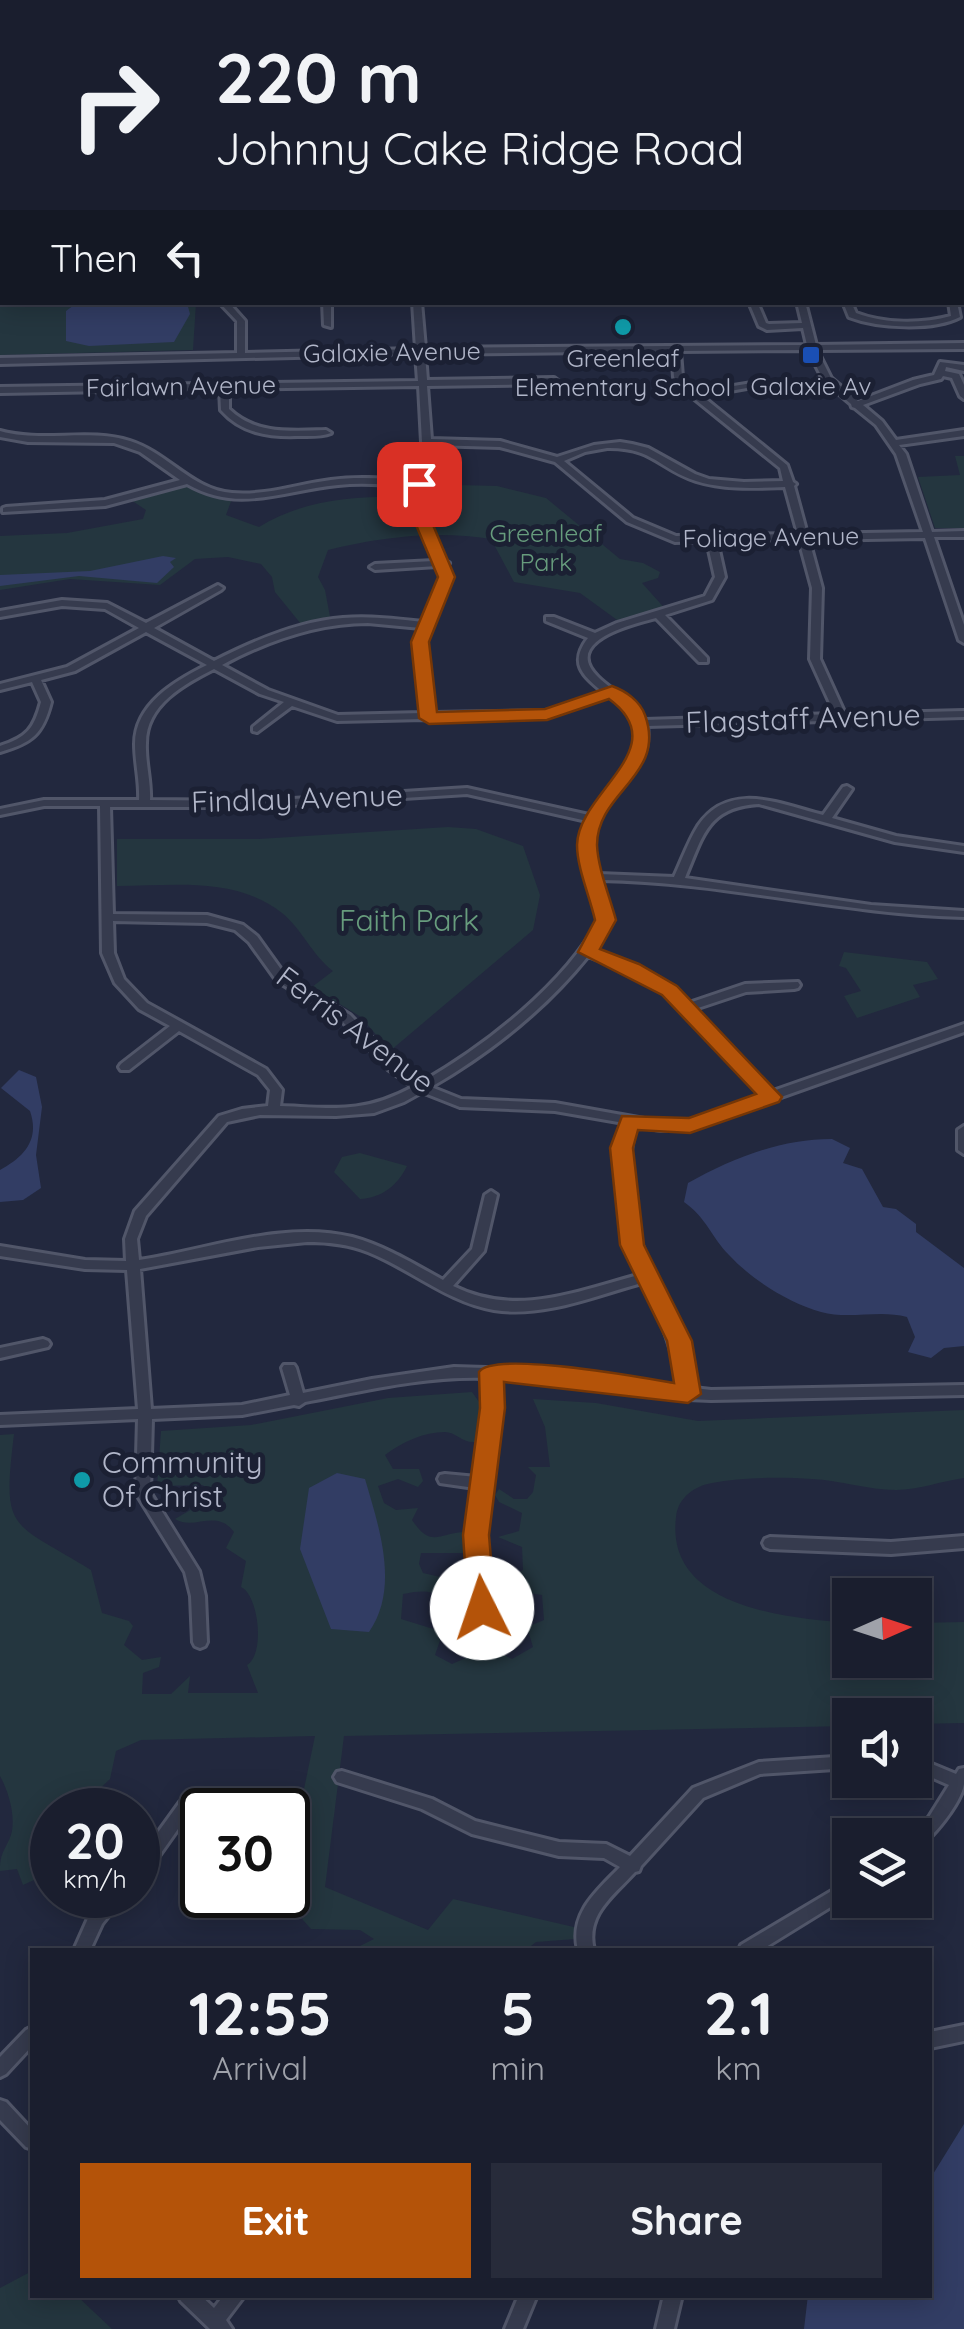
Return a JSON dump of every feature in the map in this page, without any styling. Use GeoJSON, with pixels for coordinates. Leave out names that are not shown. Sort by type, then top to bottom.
{"type":"FeatureCollection","features":[{"type":"Feature","properties":{"kind":"street"},"geometry":{"type":"LineString","coordinates":[[227,305],[241,322],[241,355]]}},
{"type":"Feature","properties":{"kind":"street"},"geometry":{"type":"LineString","coordinates":[[327,305],[328,325]]}},
{"type":"Feature","properties":{"kind":"street"},"geometry":{"type":"LineString","coordinates":[[417,305],[427,442],[417,506],[444,563],[445,590],[426,625],[418,660],[429,718]]}},
{"type":"Feature","properties":{"kind":"street"},"geometry":{"type":"LineString","coordinates":[[754,305],[762,324],[768,327],[808,326]]}},
{"type":"Feature","properties":{"kind":"street"},"geometry":{"type":"LineString","coordinates":[[802,305],[813,351],[826,379],[879,423],[895,443],[964,640]]}},
{"type":"Feature","properties":{"kind":"street"},"geometry":{"type":"LineString","coordinates":[[847,305],[852,315],[862,320],[932,323],[954,319],[953,305]]}},
{"type":"Feature","properties":{"kind":"street","name":"Galaxie Avenue"},"geometry":{"type":"LineString","coordinates":[[0,361],[420,351],[813,351],[964,346]]}},
{"type":"Feature","properties":{"kind":"street"},"geometry":{"type":"LineString","coordinates":[[676,350],[678,377],[694,395],[772,452],[791,484],[817,588],[815,659],[842,718]]}},
{"type":"Feature","properties":{"kind":"street"},"geometry":{"type":"LineString","coordinates":[[855,404],[942,368],[964,368]]}},
{"type":"Feature","properties":{"kind":"street"},"geometry":{"type":"LineString","coordinates":[[942,368],[956,376],[964,396]]}},
{"type":"Feature","properties":{"kind":"street","name":"Fairlawn Avenue"},"geometry":{"type":"LineString","coordinates":[[0,390],[422,380],[554,381]]}},
{"type":"Feature","properties":{"kind":"street"},"geometry":{"type":"LineString","coordinates":[[694,395],[755,384]]}},
{"type":"Feature","properties":{"kind":"street"},"geometry":{"type":"LineString","coordinates":[[224,385],[225,410],[242,426],[275,434],[326,433]]}},
{"type":"Feature","properties":{"kind":"street"},"geometry":{"type":"LineString","coordinates":[[895,443],[964,433]]}},
{"type":"Feature","properties":{"kind":"street"},"geometry":{"type":"LineString","coordinates":[[0,434],[27,440],[128,443],[152,452],[211,492],[242,497],[341,481],[419,484]]}},
{"type":"Feature","properties":{"kind":"street","name":"Foliage Avenue"},"geometry":{"type":"LineString","coordinates":[[427,442],[500,444],[558,460],[642,528],[674,538],[964,534]]}},
{"type":"Feature","properties":{"kind":"street"},"geometry":{"type":"LineString","coordinates":[[558,460],[588,448],[624,446],[653,453],[684,472],[712,482],[791,484]]}},
{"type":"Feature","properties":{"kind":"street"},"geometry":{"type":"LineString","coordinates":[[6,510],[105,502],[189,480]]}},
{"type":"Feature","properties":{"kind":"street"},"geometry":{"type":"LineString","coordinates":[[200,1642],[198,1596],[192,1570],[144,1493],[145,1416],[131,1265],[131,1239],[140,1214],[212,1128],[242,1111],[370,1110],[398,1102],[535,1007],[588,952],[606,920],[587,844],[592,819],[634,765],[642,723],[633,708],[584,664],[584,650],[594,637],[698,604],[716,590],[720,577],[712,540]]}},
{"type":"Feature","properties":{"kind":"street"},"geometry":{"type":"LineString","coordinates":[[376,567],[444,563]]}},
{"type":"Feature","properties":{"kind":"street"},"geometry":{"type":"LineString","coordinates":[[0,687],[71,669],[218,588]]}},
{"type":"Feature","properties":{"kind":"street"},"geometry":{"type":"LineString","coordinates":[[945,590],[964,590]]}},
{"type":"Feature","properties":{"kind":"street"},"geometry":{"type":"LineString","coordinates":[[0,614],[89,603],[114,609],[288,704],[337,718],[547,714],[612,692]]}},
{"type":"Feature","properties":{"kind":"street"},"geometry":{"type":"LineString","coordinates":[[659,615],[704,660]]}},
{"type":"Feature","properties":{"kind":"street"},"geometry":{"type":"LineString","coordinates":[[144,804],[147,781],[139,744],[145,717],[157,700],[268,641],[331,622],[369,619],[426,625]]}},
{"type":"Feature","properties":{"kind":"street"},"geometry":{"type":"LineString","coordinates":[[550,619],[594,637]]}},
{"type":"Feature","properties":{"kind":"street"},"geometry":{"type":"LineString","coordinates":[[0,748],[28,740],[36,733],[46,702],[36,680]]}},
{"type":"Feature","properties":{"kind":"street"},"geometry":{"type":"LineString","coordinates":[[257,729],[288,704]]}},
{"type":"Feature","properties":{"kind":"street","name":"Flagstaff Avenue"},"geometry":{"type":"LineString","coordinates":[[642,723],[964,714]]}},
{"type":"Feature","properties":{"kind":"street"},"geometry":{"type":"LineString","coordinates":[[825,820],[848,789]]}},
{"type":"Feature","properties":{"kind":"street","name":"Findlay Avenue"},"geometry":{"type":"LineString","coordinates":[[0,812],[37,804],[261,804],[466,791],[592,819]]}},
{"type":"Feature","properties":{"kind":"street"},"geometry":{"type":"LineString","coordinates":[[677,882],[709,816],[724,804],[758,801],[894,840],[964,850]]}},
{"type":"Feature","properties":{"kind":"street"},"geometry":{"type":"LineString","coordinates":[[105,804],[108,953],[120,980],[143,1006],[262,1072],[276,1090],[274,1110]]}},
{"type":"Feature","properties":{"kind":"street"},"geometry":{"type":"LineString","coordinates":[[596,877],[677,882],[908,912],[964,914]]}},
{"type":"Feature","properties":{"kind":"street","name":"Ferris Avenue"},"geometry":{"type":"LineString","coordinates":[[106,918],[208,919],[239,928],[253,939],[281,978],[346,1018],[392,1066],[422,1088],[460,1103],[555,1107],[630,1122],[690,1125],[964,1028]]}},
{"type":"Feature","properties":{"kind":"street"},"geometry":{"type":"LineString","coordinates":[[588,952],[650,977],[687,1008],[771,1097]]}},
{"type":"Feature","properties":{"kind":"street"},"geometry":{"type":"LineString","coordinates":[[687,1008],[744,988],[794,985]]}},
{"type":"Feature","properties":{"kind":"street"},"geometry":{"type":"LineString","coordinates":[[125,1066],[177,1026]]}},
{"type":"Feature","properties":{"kind":"street"},"geometry":{"type":"LineString","coordinates":[[630,1122],[622,1148],[632,1245],[680,1341],[688,1394]]}},
{"type":"Feature","properties":{"kind":"street"},"geometry":{"type":"LineString","coordinates":[[964,1130],[964,1150]]}},
{"type":"Feature","properties":{"kind":"street"},"geometry":{"type":"LineString","coordinates":[[444,1287],[478,1251],[491,1195]]}},
{"type":"Feature","properties":{"kind":"street"},"geometry":{"type":"LineString","coordinates":[[0,1251],[84,1264],[131,1265],[294,1238],[328,1238],[375,1248],[478,1302],[516,1306],[647,1276]]}},
{"type":"Feature","properties":{"kind":"street"},"geometry":{"type":"LineString","coordinates":[[0,1353],[42,1344]]}},
{"type":"Feature","properties":{"kind":"street"},"geometry":{"type":"LineString","coordinates":[[288,1368],[299,1401]]}},
{"type":"Feature","properties":{"kind":"street"},"geometry":{"type":"LineString","coordinates":[[0,1420],[242,1410],[398,1379],[491,1372],[564,1376],[688,1394],[964,1386]]}},
{"type":"Feature","properties":{"kind":"street"},"geometry":{"type":"LineString","coordinates":[[482,1608],[476,1535],[493,1408],[491,1372]]}},
{"type":"Feature","properties":{"kind":"street"},"geometry":{"type":"LineString","coordinates":[[815,1391],[833,1394],[964,1386]]}},
{"type":"Feature","properties":{"kind":"street"},"geometry":{"type":"LineString","coordinates":[[444,1479],[480,1483]]}},
{"type":"Feature","properties":{"kind":"street"},"geometry":{"type":"LineString","coordinates":[[770,1542],[890,1548],[964,1542]]}},
{"type":"Feature","properties":{"kind":"street"},"geometry":{"type":"LineString","coordinates":[[585,1948],[582,1938],[589,1911],[683,1806],[717,1782],[759,1768],[832,1763]]}},
{"type":"Feature","properties":{"kind":"street"},"geometry":{"type":"LineString","coordinates":[[932,1769],[961,1778],[932,1825]]}},
{"type":"Feature","properties":{"kind":"street"},"geometry":{"type":"LineString","coordinates":[[342,1778],[427,1804],[472,1827],[559,1850],[606,1852],[633,1866]]}},
{"type":"Feature","properties":{"kind":"street"},"geometry":{"type":"LineString","coordinates":[[160,1842],[180,1814]]}},
{"type":"Feature","properties":{"kind":"street"},"geometry":{"type":"LineString","coordinates":[[750,1948],[832,1898]]}},
{"type":"Feature","properties":{"kind":"street"},"geometry":{"type":"LineString","coordinates":[[83,1948],[97,1918]]}},
{"type":"Feature","properties":{"kind":"street"},"geometry":{"type":"LineString","coordinates":[[932,2040],[964,2033]]}},
{"type":"Feature","properties":{"kind":"street"},"geometry":{"type":"LineString","coordinates":[[0,2069],[30,2037]]}},
{"type":"Feature","properties":{"kind":"street"},"geometry":{"type":"LineString","coordinates":[[0,2108],[30,2140]]}},
{"type":"Feature","properties":{"kind":"street"},"geometry":{"type":"LineString","coordinates":[[189,2298],[218,2325],[234,2298]]}},
{"type":"Feature","properties":{"kind":"street"},"geometry":{"type":"LineString","coordinates":[[514,2329],[527,2298]]}},
{"type":"Feature","properties":{"kind":"street"},"geometry":{"type":"LineString","coordinates":[[664,2329],[672,2298]]}},
{"type":"Feature","properties":{"kind":"green space"},"geometry":{"type":"Polygon","coordinates":[[[0,305],[196,305],[193,350],[0,355],[0,305]]]}},
{"type":"Feature","properties":{"kind":"green space"},"geometry":{"type":"Polygon","coordinates":[[[955,456],[964,456],[964,528],[935,528],[918,477],[960,475],[955,456]]]}},
{"type":"Feature","properties":{"kind":"green space","name":"Greenleaf Park"},"geometry":{"type":"Polygon","coordinates":[[[189,480],[233,496],[226,515],[259,527],[316,504],[355,498],[417,497],[419,484],[497,486],[546,498],[620,559],[643,563],[660,572],[658,578],[642,583],[668,612],[624,625],[580,593],[514,582],[491,539],[450,535],[388,538],[328,550],[318,577],[325,590],[331,622],[305,629],[275,592],[272,577],[261,564],[228,557],[195,559],[160,585],[70,579],[0,590],[0,536],[67,533],[143,519],[146,510],[128,498],[189,480]]]}},
{"type":"Feature","properties":{"kind":"green space","name":"Faith Park"},"geometry":{"type":"Polygon","coordinates":[[[448,827],[476,829],[523,846],[540,895],[533,930],[390,1051],[361,1017],[312,987],[333,971],[289,919],[264,901],[224,888],[117,886],[117,839],[259,839],[448,827]]]}},
{"type":"Feature","properties":{"kind":"green space"},"geometry":{"type":"Polygon","coordinates":[[[844,952],[927,962],[938,979],[913,985],[920,997],[857,1018],[844,996],[861,991],[846,968],[839,966],[844,952]]]}},
{"type":"Feature","properties":{"kind":"green space"},"geometry":{"type":"Polygon","coordinates":[[[360,1153],[407,1166],[388,1189],[360,1199],[334,1172],[342,1157],[360,1153]]]}},
{"type":"Feature","properties":{"kind":"green space"},"geometry":{"type":"Polygon","coordinates":[[[472,1392],[482,1406],[475,1442],[445,1432],[406,1442],[385,1455],[393,1469],[419,1469],[423,1481],[418,1487],[398,1479],[378,1486],[384,1503],[396,1510],[418,1508],[412,1520],[424,1534],[435,1537],[463,1532],[469,1537],[464,1553],[421,1553],[419,1564],[423,1573],[466,1583],[462,1599],[423,1591],[403,1594],[401,1619],[443,1632],[435,1655],[452,1664],[475,1654],[472,1624],[489,1629],[491,1648],[512,1659],[533,1647],[527,1627],[544,1620],[542,1595],[510,1590],[504,1580],[523,1570],[522,1547],[498,1537],[519,1531],[522,1513],[499,1502],[495,1495],[499,1489],[514,1499],[527,1499],[533,1492],[536,1475],[528,1467],[550,1467],[545,1427],[533,1399],[596,1403],[698,1421],[964,1410],[964,1478],[896,1490],[800,1478],[724,1481],[693,1490],[680,1504],[676,1517],[678,1547],[690,1571],[709,1589],[764,1611],[832,1621],[832,1678],[932,1678],[932,1623],[964,1622],[964,1723],[932,1724],[932,1698],[832,1698],[832,1726],[344,1736],[325,1887],[428,1930],[453,1899],[578,1928],[575,1939],[536,1942],[528,1948],[356,1948],[374,1939],[360,1930],[311,1929],[301,1918],[310,1918],[310,1788],[304,1788],[315,1736],[141,1740],[116,1751],[110,1779],[100,1788],[30,1788],[30,1882],[23,1885],[17,1869],[0,1871],[13,1825],[0,1776],[0,1435],[14,1434],[10,1490],[18,1521],[43,1542],[91,1570],[102,1613],[129,1621],[133,1626],[124,1645],[142,1660],[161,1657],[159,1667],[143,1673],[142,1694],[171,1694],[190,1676],[188,1693],[258,1693],[247,1665],[256,1649],[258,1624],[252,1600],[241,1587],[246,1561],[226,1548],[234,1532],[220,1522],[175,1519],[199,1505],[207,1492],[203,1485],[157,1486],[161,1431],[251,1425],[388,1398],[472,1392]]]}},
{"type":"Feature","properties":{"kind":"green space"},"geometry":{"type":"Polygon","coordinates":[[[30,2272],[30,2298],[79,2298],[112,2329],[0,2329],[0,2288],[30,2272]]]}},
{"type":"Feature","properties":{"kind":"water"},"geometry":{"type":"Polygon","coordinates":[[[74,305],[188,305],[190,314],[174,342],[89,346],[66,341],[66,311],[74,305]]]}},
{"type":"Feature","properties":{"kind":"water"},"geometry":{"type":"Polygon","coordinates":[[[163,556],[176,558],[170,562],[174,567],[157,583],[79,576],[0,586],[0,575],[90,571],[163,556]]]}},
{"type":"Feature","properties":{"kind":"water"},"geometry":{"type":"Polygon","coordinates":[[[19,1070],[36,1077],[42,1107],[36,1155],[41,1188],[23,1200],[0,1202],[0,1170],[23,1153],[33,1131],[30,1111],[1,1088],[19,1070]]]}},
{"type":"Feature","properties":{"kind":"water"},"geometry":{"type":"Polygon","coordinates":[[[832,1139],[850,1148],[843,1163],[862,1169],[883,1207],[896,1209],[916,1224],[916,1232],[964,1268],[964,1346],[944,1348],[931,1358],[908,1352],[915,1337],[907,1317],[832,1314],[784,1297],[738,1264],[684,1202],[688,1183],[740,1158],[794,1142],[832,1139]]]}},
{"type":"Feature","properties":{"kind":"water"},"geometry":{"type":"Polygon","coordinates":[[[337,1473],[365,1479],[381,1537],[383,1596],[369,1632],[331,1629],[300,1549],[309,1488],[337,1473]]]}},
{"type":"Feature","properties":{"kind":"water"},"geometry":{"type":"Polygon","coordinates":[[[964,2124],[964,2329],[804,2329],[808,2298],[932,2298],[932,2176],[964,2124]]]}},
{"type":"Feature","properties":{"kind":"place","name":"Greenleaf Elementary School"},"geometry":{"type":"Point","coordinates":[623,327]}},
{"type":"Feature","properties":{"kind":"place","name":"Galaxie Av"},"geometry":{"type":"Point","coordinates":[811,355]}},
{"type":"Feature","properties":{"kind":"place","name":"Community Of Christ"},"geometry":{"type":"Point","coordinates":[82,1480]}},
{"type":"Feature","properties":{"kind":"route"},"geometry":{"type":"LineString","coordinates":[[419,484],[417,506],[444,563],[446,577],[445,590],[420,642],[418,660],[429,718],[547,714],[612,692],[633,708],[642,723],[643,735],[634,765],[592,819],[587,844],[606,920],[600,937],[588,952],[631,968],[670,990],[771,1097],[690,1125],[630,1122],[622,1148],[632,1245],[680,1341],[688,1394],[564,1376],[491,1372],[493,1408],[476,1535],[482,1608]]}}]}
